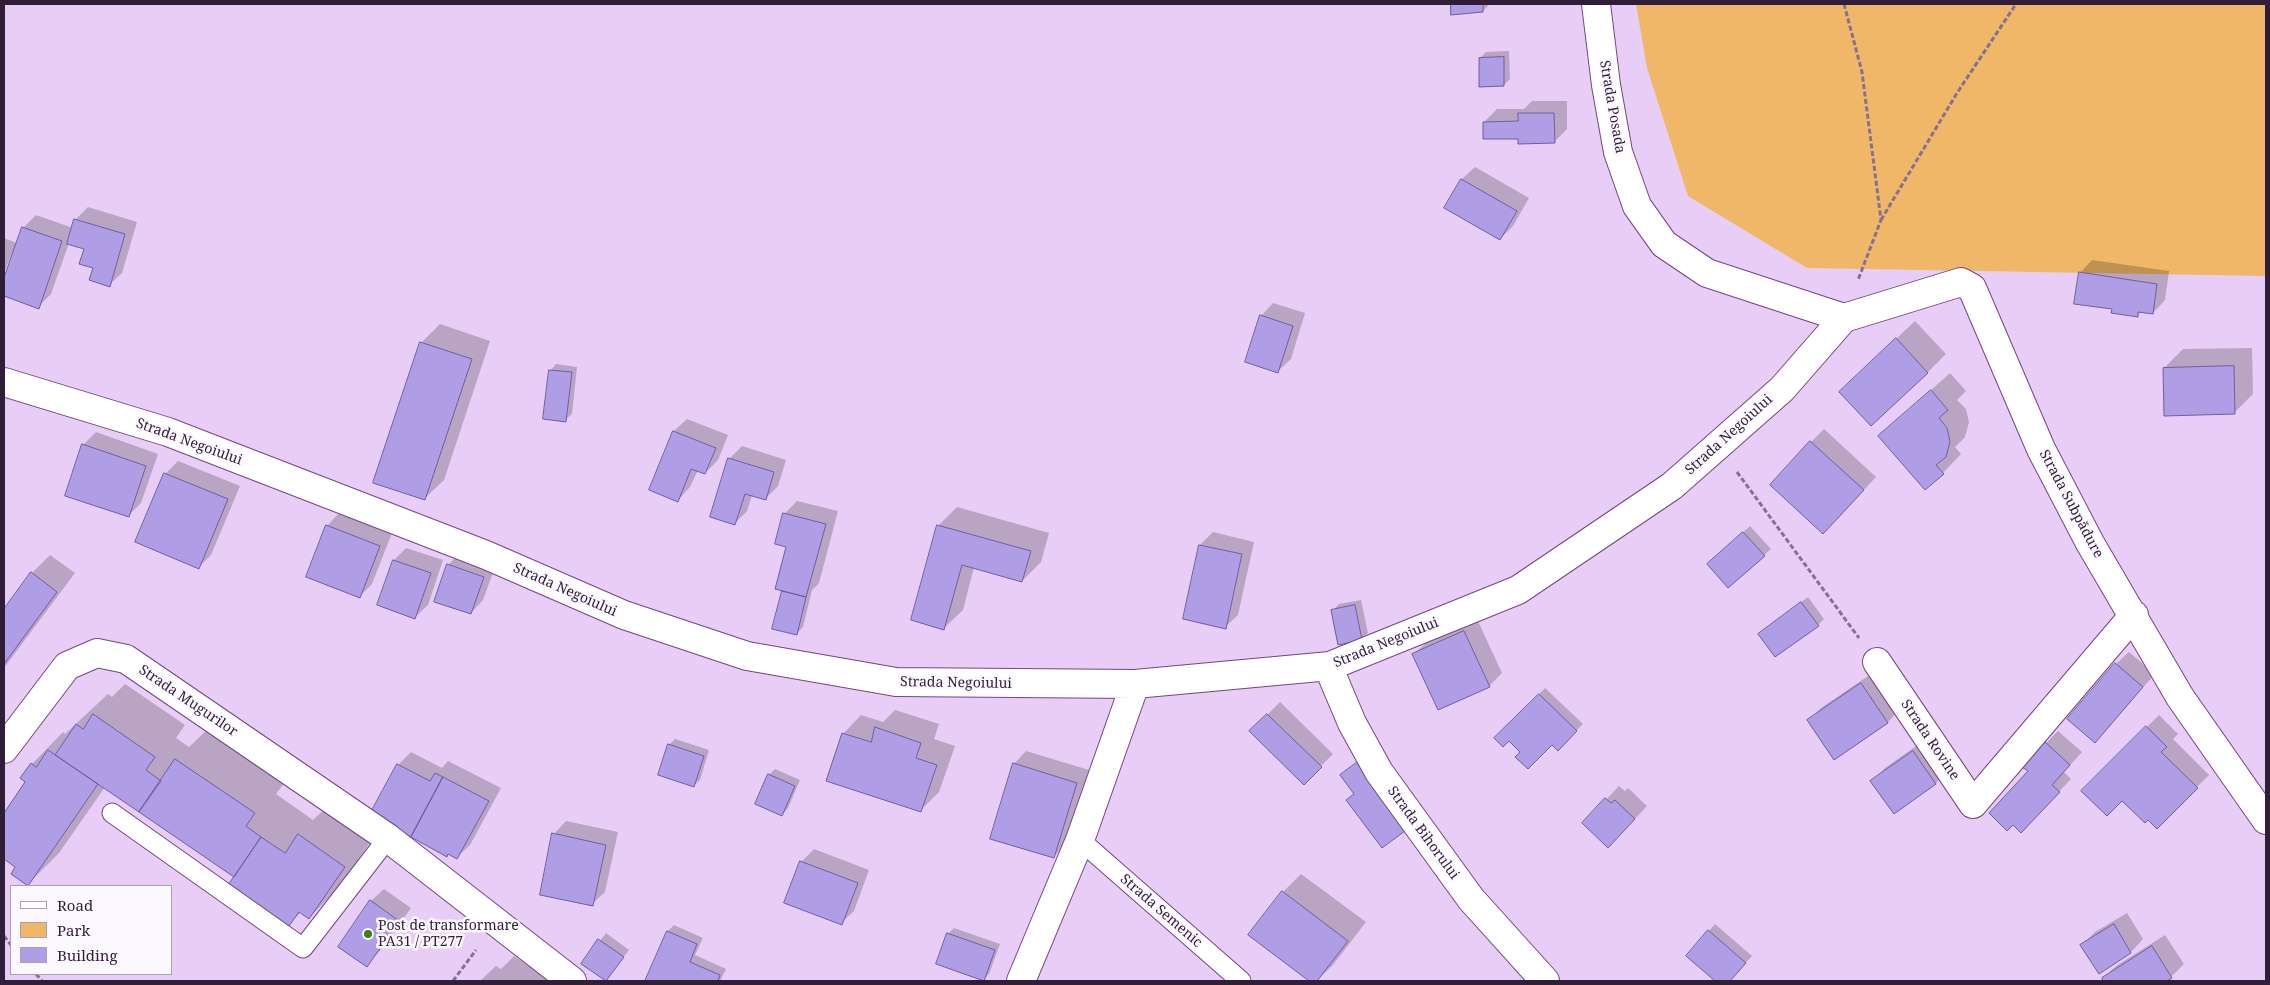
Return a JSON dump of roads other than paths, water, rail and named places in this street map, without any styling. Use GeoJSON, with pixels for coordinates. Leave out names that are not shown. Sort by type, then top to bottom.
{"type":"FeatureCollection","features":[{"type":"Feature","properties":{"kind":"street","name":"Strada Posada"},"geometry":{"type":"LineString","coordinates":[[1596,4],[1606,85],[1618,152],[1637,206],[1664,244],[1707,273],[1844,318]]}},
{"type":"Feature","properties":{"kind":"street","name":"Strada Subpădure"},"geometry":{"type":"LineString","coordinates":[[1844,318],[1961,282],[1972,288],[2041,449],[2090,543],[2134,615],[2180,697],[2266,820]]}},
{"type":"Feature","properties":{"kind":"street","name":"Strada Negoiului"},"geometry":{"type":"LineString","coordinates":[[4,382],[168,432],[486,555],[624,615],[748,656],[896,682],[1135,684],[1330,666],[1518,590],[1672,486],[1782,388],[1844,318]]}},
{"type":"Feature","properties":{"kind":"street","name":"Strada Rovine"},"geometry":{"type":"LineString","coordinates":[[1877,662],[1973,804],[2134,615]]}},
{"type":"Feature","properties":{"kind":"street","name":"Strada Mugurilor"},"geometry":{"type":"LineString","coordinates":[[4,749],[67,666],[97,653],[126,659],[388,838],[572,981]]}},
{"type":"Feature","properties":{"kind":"street","name":"Strada Bihorului"},"geometry":{"type":"LineString","coordinates":[[1330,666],[1333,678],[1352,723],[1378,772],[1471,900],[1545,981]]}},
{"type":"Feature","properties":{"kind":"street"},"geometry":{"type":"LineString","coordinates":[[1021,981],[1080,840],[1135,684]]}},
{"type":"Feature","properties":{"kind":"lane"},"geometry":{"type":"LineString","coordinates":[[112,813],[304,948],[388,838]]}},
{"type":"Feature","properties":{"kind":"lane","name":"Strada Semenic"},"geometry":{"type":"LineString","coordinates":[[1080,840],[1241,981]]}},
{"type":"Feature","properties":{"kind":"place","name":"Post de transformare PA31 / PT277"},"geometry":{"type":"Point","coordinates":[368,934]}}]}
